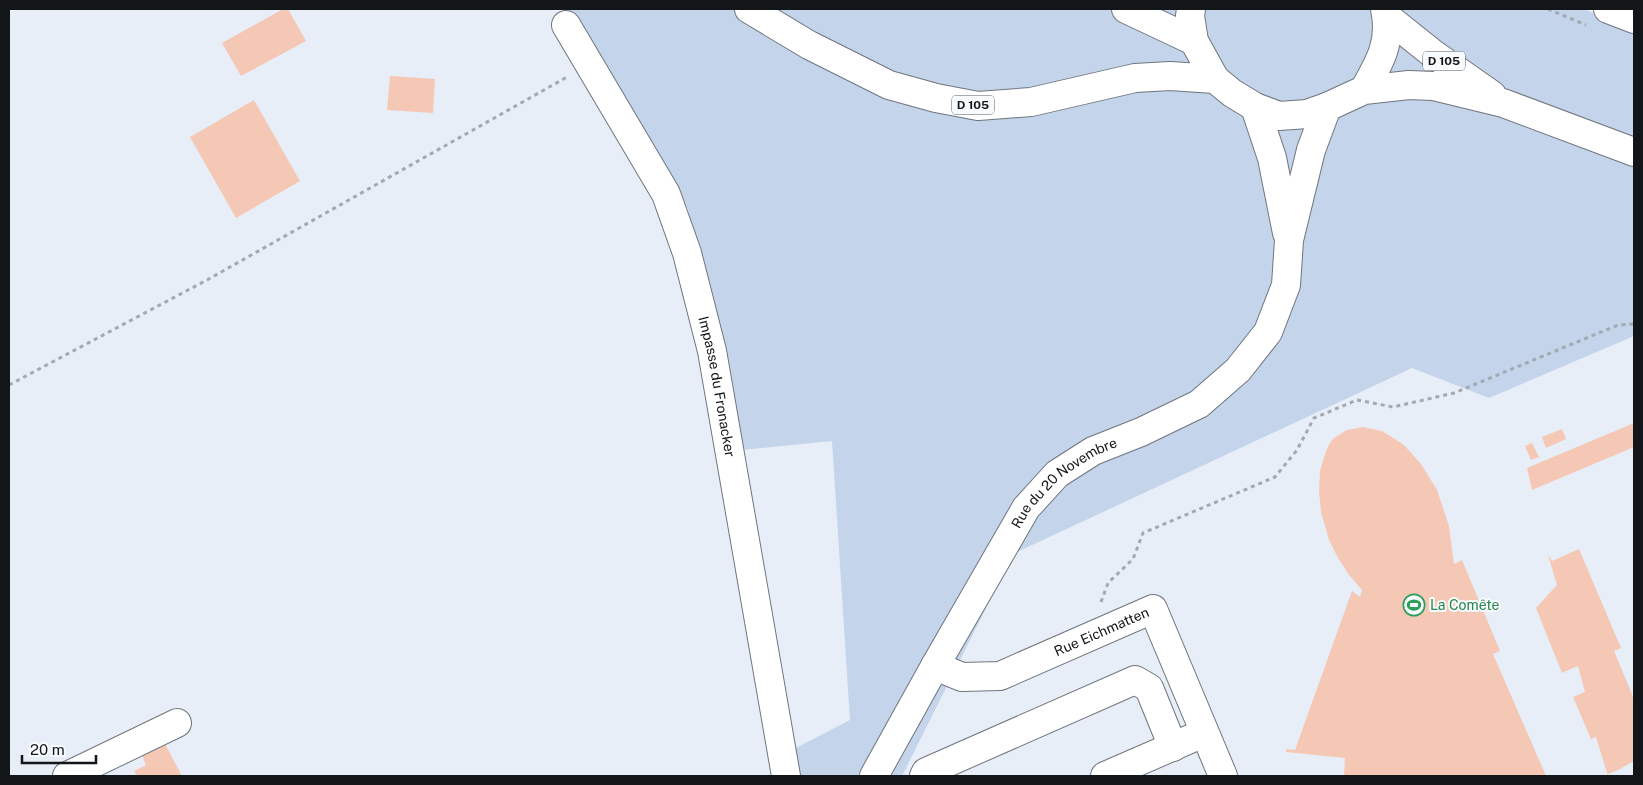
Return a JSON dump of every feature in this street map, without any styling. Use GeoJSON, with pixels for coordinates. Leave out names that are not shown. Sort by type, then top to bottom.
{"type":"FeatureCollection","features":[{"type":"Feature","properties":{"kind":"street","name":"D 105"},"geometry":{"type":"LineString","coordinates":[[749,9],[809,45],[889,85],[936,98],[978,106],[1031,102],[1135,78],[1170,76],[1215,79]]}},
{"type":"Feature","properties":{"kind":"street"},"geometry":{"type":"LineString","coordinates":[[1126,9],[1194,41]]}},
{"type":"Feature","properties":{"kind":"street"},"geometry":{"type":"LineString","coordinates":[[1191,9],[1190,16],[1194,41],[1215,79],[1232,93],[1255,107],[1280,116],[1307,114],[1327,108],[1364,90],[1386,46],[1386,13]]}},
{"type":"Feature","properties":{"kind":"street"},"geometry":{"type":"LineString","coordinates":[[1608,9],[1634,19]]}},
{"type":"Feature","properties":{"kind":"street","name":"D 105"},"geometry":{"type":"LineString","coordinates":[[1386,13],[1432,52],[1503,102]]}},
{"type":"Feature","properties":{"kind":"street","name":"Impasse du Fronacker"},"geometry":{"type":"LineString","coordinates":[[566,25],[666,194],[687,252],[712,351],[786,776]]}},
{"type":"Feature","properties":{"kind":"street","name":"D 105"},"geometry":{"type":"LineString","coordinates":[[1364,90],[1409,85],[1433,86],[1503,102],[1634,152]]}},
{"type":"Feature","properties":{"kind":"street","name":"Rue du 20 Novembre"},"geometry":{"type":"LineString","coordinates":[[1255,107],[1272,158],[1289,240]]}},
{"type":"Feature","properties":{"kind":"street","name":"Rue du 20 Novembre"},"geometry":{"type":"LineString","coordinates":[[874,776],[934,666],[1026,508],[1057,474],[1093,451],[1141,432],[1199,404],[1238,370],[1268,332],[1286,285],[1289,240],[1311,150],[1327,108]]}},
{"type":"Feature","properties":{"kind":"street","name":"Rue Eichmatten"},"geometry":{"type":"LineString","coordinates":[[934,666],[962,677],[1000,676],[1153,609],[1223,776]]}},
{"type":"Feature","properties":{"kind":"street"},"geometry":{"type":"LineString","coordinates":[[924,776],[926,772],[1135,680],[1149,688],[1173,747]]}},
{"type":"Feature","properties":{"kind":"street"},"geometry":{"type":"LineString","coordinates":[[67,776],[177,723]]}},
{"type":"Feature","properties":{"kind":"street"},"geometry":{"type":"LineString","coordinates":[[1105,776],[1205,733]]}},
{"type":"Feature","properties":{"kind":"path"},"geometry":{"type":"LineString","coordinates":[[9,385],[206,280],[589,64]]}},
{"type":"Feature","properties":{"kind":"path"},"geometry":{"type":"LineString","coordinates":[[1106,629],[1100,606],[1108,584],[1133,560],[1143,534],[1275,477],[1297,450],[1314,418],[1357,400],[1393,407],[1454,393],[1618,325],[1634,324]]}},
{"type":"Feature","properties":{"kind":"shaded area"},"geometry":{"type":"Polygon","coordinates":[[[564,9],[1584,9],[1634,30],[1634,336],[1489,398],[1412,368],[1013,554],[902,776],[794,776],[790,751],[850,720],[832,441],[720,452],[688,209],[564,9]]]}},
{"type":"Feature","properties":{"kind":"building"},"geometry":{"type":"Polygon","coordinates":[[[283,9],[288,9],[306,41],[241,76],[222,43],[283,9]]]}},
{"type":"Feature","properties":{"kind":"building"},"geometry":{"type":"Polygon","coordinates":[[[390,76],[435,79],[433,113],[387,110],[390,76]]]}},
{"type":"Feature","properties":{"kind":"building"},"geometry":{"type":"Polygon","coordinates":[[[254,100],[300,181],[236,218],[190,137],[254,100]]]}},
{"type":"Feature","properties":{"kind":"building"},"geometry":{"type":"Polygon","coordinates":[[[1634,423],[1634,447],[1532,490],[1527,468],[1634,423]]]}},
{"type":"Feature","properties":{"kind":"building","name":"La Comête"},"geometry":{"type":"Polygon","coordinates":[[[1363,427],[1382,431],[1404,445],[1421,464],[1437,490],[1449,526],[1454,564],[1462,560],[1500,651],[1493,654],[1546,776],[1344,776],[1345,758],[1286,752],[1286,749],[1295,750],[1352,591],[1360,597],[1362,590],[1349,575],[1329,540],[1321,512],[1319,491],[1320,471],[1330,443],[1334,438],[1347,430],[1363,427]]]}},
{"type":"Feature","properties":{"kind":"building"},"geometry":{"type":"Polygon","coordinates":[[[1562,429],[1566,439],[1546,448],[1542,437],[1562,429]]]}},
{"type":"Feature","properties":{"kind":"building"},"geometry":{"type":"Polygon","coordinates":[[[1532,443],[1539,457],[1531,460],[1525,446],[1532,443]]]}},
{"type":"Feature","properties":{"kind":"building"},"geometry":{"type":"Polygon","coordinates":[[[1579,549],[1621,648],[1614,651],[1634,699],[1634,761],[1608,774],[1608,776],[1596,737],[1591,739],[1573,697],[1585,692],[1578,666],[1562,673],[1536,608],[1557,585],[1548,555],[1552,561],[1579,549]]]}},
{"type":"Feature","properties":{"kind":"building"},"geometry":{"type":"Polygon","coordinates":[[[164,742],[182,776],[137,776],[134,771],[146,765],[141,753],[164,742]]]}},
{"type":"Feature","properties":{"kind":"place","name":"La Comête"},"geometry":{"type":"Point","coordinates":[1414,605]}}]}
